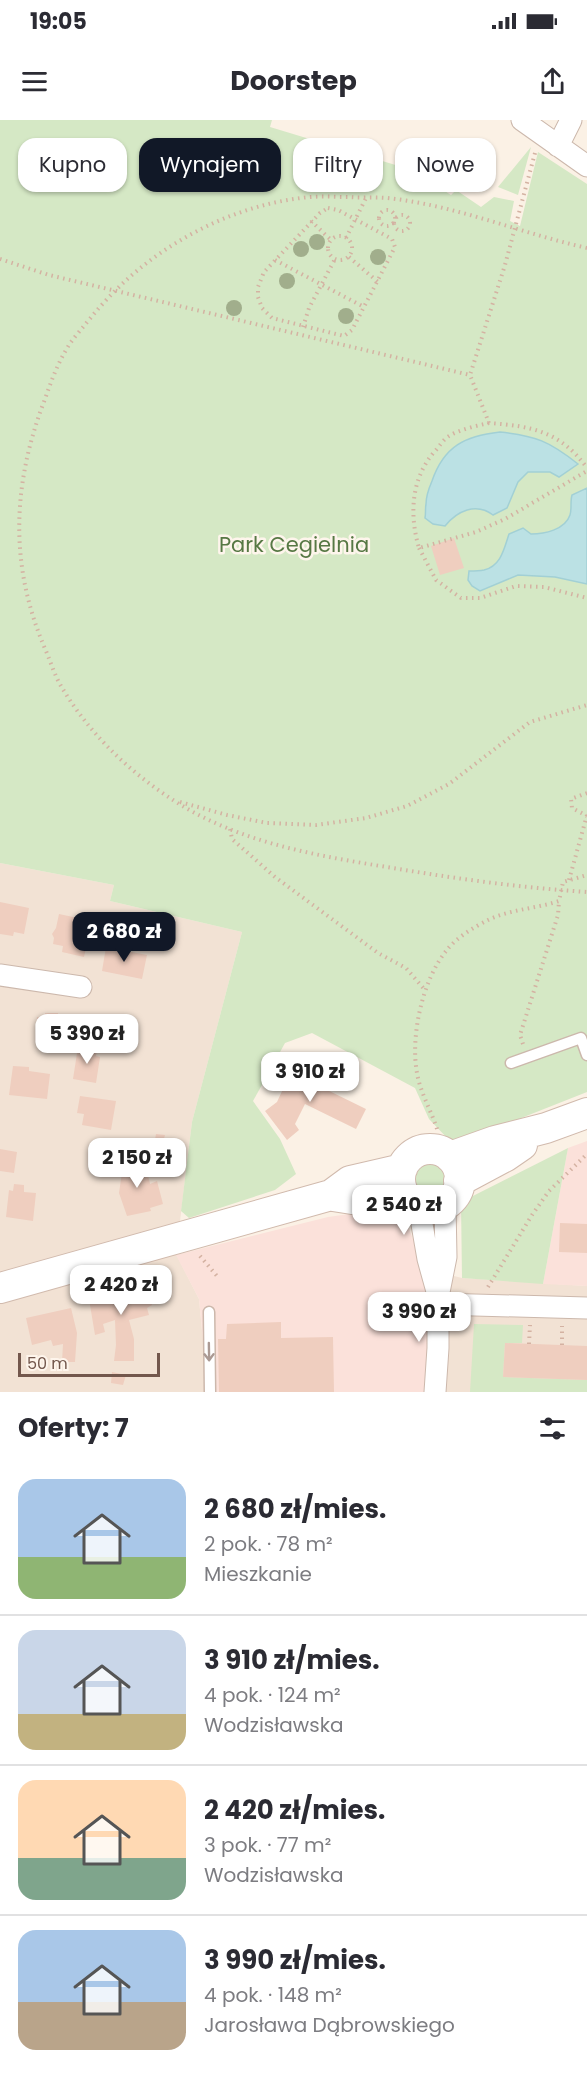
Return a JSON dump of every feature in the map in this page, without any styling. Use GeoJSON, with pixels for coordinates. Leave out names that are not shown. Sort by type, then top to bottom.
{"type":"FeatureCollection","features":[{"type":"Feature","properties":{"kind":"street"},"geometry":{"type":"LineString","coordinates":[[522,120],[587,166]]}},
{"type":"Feature","properties":{"kind":"street"},"geometry":{"type":"LineString","coordinates":[[558,146],[571,120]]}},
{"type":"Feature","properties":{"kind":"street"},"geometry":{"type":"LineString","coordinates":[[0,975],[81,987]]}},
{"type":"Feature","properties":{"kind":"street"},"geometry":{"type":"LineString","coordinates":[[0,1288],[331,1195],[350,1181],[430,1185],[506,1156],[546,1128],[587,1113]]}},
{"type":"Feature","properties":{"kind":"street"},"geometry":{"type":"LineString","coordinates":[[430,1185],[428,1259],[439,1300],[435,1392]]}},
{"type":"Feature","properties":{"kind":"street"},"geometry":{"type":"LineString","coordinates":[[439,1300],[587,1308]]}},
{"type":"Feature","properties":{"kind":"lane"},"geometry":{"type":"LineString","coordinates":[[511,1063],[581,1038],[587,1055]]}},
{"type":"Feature","properties":{"kind":"lane"},"geometry":{"type":"LineString","coordinates":[[209,1312],[210,1392]]}},
{"type":"Feature","properties":{"kind":"path"},"geometry":{"type":"LineString","coordinates":[[489,423],[470,375],[515,228],[537,146]]}},
{"type":"Feature","properties":{"kind":"path"},"geometry":{"type":"LineString","coordinates":[[587,248],[445,209],[387,198],[312,196],[283,201],[218,220],[186,236],[136,270],[98,309],[67,347],[34,428],[23,470],[18,525],[24,587],[36,629],[60,684],[90,729],[131,769],[173,800],[244,836],[286,848],[495,884],[587,892]]}},
{"type":"Feature","properties":{"kind":"path"},"geometry":{"type":"LineString","coordinates":[[346,238],[366,198]]}},
{"type":"Feature","properties":{"kind":"path"},"geometry":{"type":"LineString","coordinates":[[328,208],[338,210],[356,220],[392,238],[395,247],[350,333],[344,336],[303,327],[272,318],[266,313],[260,303],[259,281],[264,272],[311,221],[328,208]]}},
{"type":"Feature","properties":{"kind":"path"},"geometry":{"type":"LineString","coordinates":[[384,225],[380,218],[386,211],[394,214],[394,221],[396,229],[400,231],[408,229],[410,224],[404,216],[399,216],[394,221],[391,225],[384,225]]}},
{"type":"Feature","properties":{"kind":"path"},"geometry":{"type":"LineString","coordinates":[[311,221],[331,240]]}},
{"type":"Feature","properties":{"kind":"path"},"geometry":{"type":"LineString","coordinates":[[380,232],[384,225]]}},
{"type":"Feature","properties":{"kind":"path"},"geometry":{"type":"LineString","coordinates":[[339,236],[346,238],[353,248],[349,257],[343,261],[335,259],[328,250],[331,240],[339,236]]}},
{"type":"Feature","properties":{"kind":"path"},"geometry":{"type":"LineString","coordinates":[[349,257],[378,282]]}},
{"type":"Feature","properties":{"kind":"path"},"geometry":{"type":"LineString","coordinates":[[0,259],[49,275],[470,375]]}},
{"type":"Feature","properties":{"kind":"path"},"geometry":{"type":"LineString","coordinates":[[303,327],[309,308],[335,259]]}},
{"type":"Feature","properties":{"kind":"path"},"geometry":{"type":"LineString","coordinates":[[275,260],[364,307]]}},
{"type":"Feature","properties":{"kind":"path"},"geometry":{"type":"LineString","coordinates":[[419,548],[476,532],[505,519],[587,470],[576,453],[560,440],[542,431],[516,425],[489,423],[447,437],[431,454],[418,479],[412,509],[419,548],[436,580],[461,598],[480,598],[516,586],[544,587],[587,598]]}},
{"type":"Feature","properties":{"kind":"path"},"geometry":{"type":"LineString","coordinates":[[173,800],[267,823],[316,825],[366,818],[407,806],[449,784],[530,722],[587,705]]}},
{"type":"Feature","properties":{"kind":"path"},"geometry":{"type":"LineString","coordinates":[[569,880],[587,816],[572,808],[570,799],[587,794]]}},
{"type":"Feature","properties":{"kind":"path"},"geometry":{"type":"LineString","coordinates":[[230,829],[232,839],[275,877],[378,953],[406,968],[425,990]]}},
{"type":"Feature","properties":{"kind":"path"},"geometry":{"type":"LineString","coordinates":[[526,1057],[520,1035],[558,915],[563,882],[587,875]]}},
{"type":"Feature","properties":{"kind":"path"},"geometry":{"type":"LineString","coordinates":[[437,1129],[417,1075],[414,1050],[425,990],[432,972],[447,949],[487,920],[515,909],[548,905],[559,901]]}},
{"type":"Feature","properties":{"kind":"path"},"geometry":{"type":"LineString","coordinates":[[488,1288],[549,1191],[587,1154]]}},
{"type":"Feature","properties":{"kind":"path"},"geometry":{"type":"LineString","coordinates":[[529,1344],[530,1321]]}},
{"type":"Feature","properties":{"kind":"path"},"geometry":{"type":"LineString","coordinates":[[562,1322],[562,1345]]}},
{"type":"Feature","properties":{"kind":"shaded area"},"geometry":{"type":"Polygon","coordinates":[[[0,863],[114,885],[110,901],[242,932],[192,1122],[176,1254],[199,1299],[208,1392],[0,1392],[0,863]]]}},
{"type":"Feature","properties":{"kind":"shaded area"},"geometry":{"type":"Polygon","coordinates":[[[587,1141],[587,1286],[543,1284],[568,1148],[587,1141]]]}},
{"type":"Feature","properties":{"kind":"shaded area"},"geometry":{"type":"Polygon","coordinates":[[[385,1209],[406,1220],[435,1300],[427,1392],[208,1392],[199,1299],[176,1255],[328,1217],[385,1209]]]}},
{"type":"Feature","properties":{"kind":"shaded area"},"geometry":{"type":"Polygon","coordinates":[[[446,1274],[462,1278],[587,1286],[587,1392],[427,1392],[446,1274]]]}},
{"type":"Feature","properties":{"kind":"green space","name":"Park Cegielnia"},"geometry":{"type":"Polygon","coordinates":[[[0,120],[272,120],[270,127],[306,138],[293,138],[293,192],[383,192],[383,161],[395,165],[395,192],[446,192],[451,195],[459,192],[481,207],[494,197],[514,201],[510,221],[520,226],[538,152],[587,184],[587,1092],[486,1132],[449,1140],[429,1119],[415,1088],[312,1033],[285,1043],[253,1101],[280,1139],[296,1174],[275,1190],[189,1218],[181,1211],[192,1122],[242,932],[110,901],[114,885],[0,863],[0,120]]]}},
{"type":"Feature","properties":{"kind":"green space"},"geometry":{"type":"Polygon","coordinates":[[[531,147],[518,195],[498,187],[531,147]]]}},
{"type":"Feature","properties":{"kind":"green space"},"geometry":{"type":"Polygon","coordinates":[[[568,1148],[543,1284],[462,1278],[461,1202],[568,1148]]]}},
{"type":"Feature","properties":{"kind":"green space"},"geometry":{"type":"Polygon","coordinates":[[[429,1164],[441,1168],[445,1180],[441,1192],[429,1196],[417,1192],[413,1180],[417,1168],[429,1164]]]}},
{"type":"Feature","properties":{"kind":"green space"},"geometry":{"type":"Polygon","coordinates":[[[474,1324],[523,1325],[522,1343],[505,1343],[503,1377],[587,1380],[587,1392],[470,1392],[474,1324]]]}},
{"type":"Feature","properties":{"kind":"water"},"geometry":{"type":"Polygon","coordinates":[[[500,432],[523,435],[542,441],[578,464],[559,477],[550,472],[528,472],[518,482],[507,508],[493,515],[480,509],[467,510],[455,516],[445,526],[433,524],[425,518],[430,486],[443,459],[457,445],[466,440],[500,432]]]}},
{"type":"Feature","properties":{"kind":"water"},"geometry":{"type":"Polygon","coordinates":[[[587,488],[587,584],[555,577],[518,575],[480,591],[472,586],[468,580],[469,571],[484,570],[494,565],[501,556],[509,534],[523,528],[531,534],[559,528],[570,515],[572,495],[587,488]]]}},
{"type":"Feature","properties":{"kind":"building"},"geometry":{"type":"Polygon","coordinates":[[[454,538],[464,568],[440,575],[431,546],[454,538]]]}},
{"type":"Feature","properties":{"kind":"building"},"geometry":{"type":"Polygon","coordinates":[[[0,902],[29,908],[24,934],[14,932],[13,936],[0,934],[0,902]]]}},
{"type":"Feature","properties":{"kind":"building"},"geometry":{"type":"Polygon","coordinates":[[[59,914],[92,921],[84,957],[62,952],[63,946],[53,944],[52,934],[59,914]]]}},
{"type":"Feature","properties":{"kind":"building"},"geometry":{"type":"Polygon","coordinates":[[[106,947],[147,955],[142,979],[102,971],[106,947]]]}},
{"type":"Feature","properties":{"kind":"building"},"geometry":{"type":"Polygon","coordinates":[[[45,1013],[58,1013],[58,1018],[67,1018],[65,1042],[57,1042],[57,1046],[44,1045],[43,1042],[35,1041],[37,1017],[45,1017],[45,1013]]]}},
{"type":"Feature","properties":{"kind":"building"},"geometry":{"type":"Polygon","coordinates":[[[78,1047],[97,1050],[96,1056],[100,1057],[96,1083],[73,1079],[78,1047]]]}},
{"type":"Feature","properties":{"kind":"building"},"geometry":{"type":"Polygon","coordinates":[[[294,1065],[318,1076],[315,1084],[366,1109],[356,1129],[305,1104],[295,1124],[299,1130],[287,1140],[265,1111],[277,1102],[294,1065]]]}},
{"type":"Feature","properties":{"kind":"building"},"geometry":{"type":"Polygon","coordinates":[[[13,1066],[29,1067],[29,1071],[50,1074],[47,1099],[9,1095],[13,1066]]]}},
{"type":"Feature","properties":{"kind":"building"},"geometry":{"type":"Polygon","coordinates":[[[80,1096],[116,1101],[111,1130],[82,1125],[84,1114],[77,1113],[80,1096]]]}},
{"type":"Feature","properties":{"kind":"building"},"geometry":{"type":"Polygon","coordinates":[[[156,1134],[165,1135],[162,1147],[154,1146],[156,1134]]]}},
{"type":"Feature","properties":{"kind":"building"},"geometry":{"type":"Polygon","coordinates":[[[0,1149],[17,1152],[14,1173],[0,1171],[0,1149]]]}},
{"type":"Feature","properties":{"kind":"building"},"geometry":{"type":"Polygon","coordinates":[[[125,1152],[139,1154],[134,1179],[148,1175],[150,1184],[157,1181],[163,1204],[150,1208],[151,1211],[127,1216],[119,1193],[125,1152]]]}},
{"type":"Feature","properties":{"kind":"building"},"geometry":{"type":"Polygon","coordinates":[[[14,1184],[24,1185],[24,1192],[36,1193],[33,1221],[6,1217],[9,1190],[13,1191],[14,1184]]]}},
{"type":"Feature","properties":{"kind":"building"},"geometry":{"type":"Polygon","coordinates":[[[560,1223],[587,1224],[587,1253],[559,1252],[560,1223]]]}},
{"type":"Feature","properties":{"kind":"building"},"geometry":{"type":"Polygon","coordinates":[[[145,1282],[152,1305],[147,1308],[149,1315],[129,1320],[134,1339],[134,1361],[114,1361],[115,1320],[103,1324],[105,1332],[95,1335],[89,1299],[145,1282]]]}},
{"type":"Feature","properties":{"kind":"building"},"geometry":{"type":"Polygon","coordinates":[[[71,1308],[77,1333],[75,1362],[62,1362],[63,1344],[53,1346],[51,1340],[32,1345],[26,1318],[71,1308]]]}},
{"type":"Feature","properties":{"kind":"building"},"geometry":{"type":"Polygon","coordinates":[[[281,1322],[281,1338],[333,1337],[334,1392],[219,1392],[218,1339],[226,1339],[227,1324],[281,1322]]]}},
{"type":"Feature","properties":{"kind":"building"},"geometry":{"type":"Polygon","coordinates":[[[505,1343],[587,1346],[587,1380],[503,1377],[505,1343]]]}},
{"type":"Feature","properties":{"kind":"building"},"geometry":{"type":"Polygon","coordinates":[[[112,1372],[126,1375],[123,1385],[111,1383],[112,1372]]]}}]}
